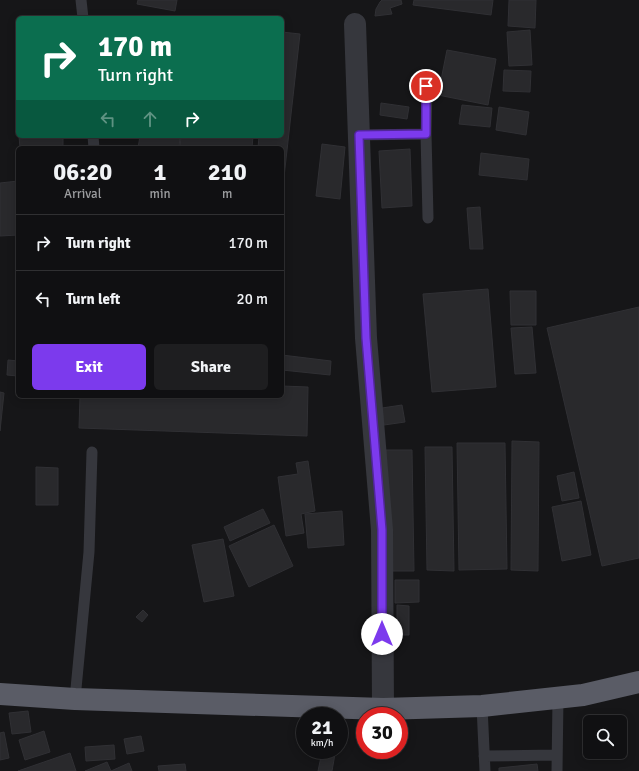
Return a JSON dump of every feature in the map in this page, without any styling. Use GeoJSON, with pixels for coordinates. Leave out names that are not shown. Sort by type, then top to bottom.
{"type":"FeatureCollection","features":[{"type":"Feature","properties":{"kind":"highway"},"geometry":{"type":"LineString","coordinates":[[408,708],[482,706],[558,698],[583,695],[639,682]]}},
{"type":"Feature","properties":{"kind":"highway"},"geometry":{"type":"LineString","coordinates":[[0,694],[75,699],[356,708]]}},
{"type":"Feature","properties":{"kind":"street"},"geometry":{"type":"LineString","coordinates":[[355,24],[366,338],[382,530],[383,707]]}},
{"type":"Feature","properties":{"kind":"lane"},"geometry":{"type":"LineString","coordinates":[[81,0],[83,16]]}},
{"type":"Feature","properties":{"kind":"lane"},"geometry":{"type":"LineString","coordinates":[[426,86],[428,218]]}},
{"type":"Feature","properties":{"kind":"lane"},"geometry":{"type":"LineString","coordinates":[[359,135],[426,134]]}},
{"type":"Feature","properties":{"kind":"lane"},"geometry":{"type":"LineString","coordinates":[[75,699],[89,552],[92,452]]}},
{"type":"Feature","properties":{"kind":"lane"},"geometry":{"type":"LineString","coordinates":[[557,771],[558,698]]}},
{"type":"Feature","properties":{"kind":"lane"},"geometry":{"type":"LineString","coordinates":[[482,706],[485,771]]}},
{"type":"Feature","properties":{"kind":"lane"},"geometry":{"type":"LineString","coordinates":[[484,756],[557,755]]}},
{"type":"Feature","properties":{"kind":"building"},"geometry":{"type":"Polygon","coordinates":[[[138,0],[177,0],[175,11],[137,4],[138,0]]]}},
{"type":"Feature","properties":{"kind":"building"},"geometry":{"type":"Polygon","coordinates":[[[382,0],[401,0],[402,4],[390,8],[392,14],[375,16],[376,9],[382,0]]]}},
{"type":"Feature","properties":{"kind":"building"},"geometry":{"type":"Polygon","coordinates":[[[414,0],[493,0],[491,15],[413,5],[414,0]]]}},
{"type":"Feature","properties":{"kind":"building"},"geometry":{"type":"Polygon","coordinates":[[[509,0],[536,0],[535,28],[508,26],[509,0]]]}},
{"type":"Feature","properties":{"kind":"building"},"geometry":{"type":"Polygon","coordinates":[[[530,30],[532,65],[509,66],[507,32],[530,30]]]}},
{"type":"Feature","properties":{"kind":"building"},"geometry":{"type":"Polygon","coordinates":[[[284,32],[300,34],[284,177],[284,146],[258,146],[259,138],[284,138],[284,32]]]}},
{"type":"Feature","properties":{"kind":"building"},"geometry":{"type":"Polygon","coordinates":[[[447,50],[496,59],[488,105],[438,95],[447,50]]]}},
{"type":"Feature","properties":{"kind":"building"},"geometry":{"type":"Polygon","coordinates":[[[504,70],[531,71],[530,92],[503,91],[504,70]]]}},
{"type":"Feature","properties":{"kind":"building"},"geometry":{"type":"Polygon","coordinates":[[[381,103],[409,107],[407,119],[380,115],[381,103]]]}},
{"type":"Feature","properties":{"kind":"building"},"geometry":{"type":"Polygon","coordinates":[[[462,105],[492,108],[490,127],[459,124],[462,105]]]}},
{"type":"Feature","properties":{"kind":"building"},"geometry":{"type":"Polygon","coordinates":[[[499,107],[529,112],[526,135],[496,130],[499,107]]]}},
{"type":"Feature","properties":{"kind":"building"},"geometry":{"type":"Polygon","coordinates":[[[19,138],[63,138],[63,146],[20,146],[19,138]]]}},
{"type":"Feature","properties":{"kind":"building"},"geometry":{"type":"Polygon","coordinates":[[[140,138],[180,138],[179,146],[138,146],[140,138]]]}},
{"type":"Feature","properties":{"kind":"building"},"geometry":{"type":"Polygon","coordinates":[[[181,138],[253,138],[252,146],[180,146],[181,138]]]}},
{"type":"Feature","properties":{"kind":"building"},"geometry":{"type":"Polygon","coordinates":[[[322,144],[345,147],[340,199],[316,196],[322,144]]]}},
{"type":"Feature","properties":{"kind":"building"},"geometry":{"type":"Polygon","coordinates":[[[410,149],[412,206],[382,208],[379,151],[410,149]]]}},
{"type":"Feature","properties":{"kind":"building"},"geometry":{"type":"Polygon","coordinates":[[[481,153],[529,159],[527,180],[479,175],[481,153]]]}},
{"type":"Feature","properties":{"kind":"building"},"geometry":{"type":"Polygon","coordinates":[[[16,181],[16,235],[0,236],[0,183],[16,181]]]}},
{"type":"Feature","properties":{"kind":"building"},"geometry":{"type":"Polygon","coordinates":[[[480,207],[483,249],[470,249],[467,208],[480,207]]]}},
{"type":"Feature","properties":{"kind":"building"},"geometry":{"type":"Polygon","coordinates":[[[488,289],[496,387],[432,392],[423,294],[488,289]]]}},
{"type":"Feature","properties":{"kind":"building"},"geometry":{"type":"Polygon","coordinates":[[[510,291],[536,291],[536,325],[511,325],[510,291]]]}},
{"type":"Feature","properties":{"kind":"building"},"geometry":{"type":"Polygon","coordinates":[[[639,307],[639,558],[602,566],[547,328],[639,307]]]}},
{"type":"Feature","properties":{"kind":"building"},"geometry":{"type":"Polygon","coordinates":[[[532,327],[536,373],[515,374],[511,328],[532,327]]]}},
{"type":"Feature","properties":{"kind":"building"},"geometry":{"type":"Polygon","coordinates":[[[284,355],[331,361],[330,375],[284,370],[284,355]]]}},
{"type":"Feature","properties":{"kind":"building"},"geometry":{"type":"Polygon","coordinates":[[[8,360],[16,361],[16,376],[7,375],[8,360]]]}},
{"type":"Feature","properties":{"kind":"building"},"geometry":{"type":"Polygon","coordinates":[[[284,386],[308,387],[307,436],[79,428],[80,398],[284,398],[284,386]]]}},
{"type":"Feature","properties":{"kind":"building"},"geometry":{"type":"Polygon","coordinates":[[[0,392],[4,393],[0,431],[0,392]]]}},
{"type":"Feature","properties":{"kind":"building"},"geometry":{"type":"Polygon","coordinates":[[[402,405],[405,422],[384,425],[382,408],[402,405]]]}},
{"type":"Feature","properties":{"kind":"building"},"geometry":{"type":"Polygon","coordinates":[[[512,441],[539,442],[538,571],[511,570],[512,441]]]}},
{"type":"Feature","properties":{"kind":"building"},"geometry":{"type":"Polygon","coordinates":[[[457,443],[505,443],[507,569],[459,570],[457,443]]]}},
{"type":"Feature","properties":{"kind":"building"},"geometry":{"type":"Polygon","coordinates":[[[425,447],[452,447],[454,571],[427,570],[425,447]]]}},
{"type":"Feature","properties":{"kind":"building"},"geometry":{"type":"Polygon","coordinates":[[[386,450],[412,450],[414,571],[386,571],[386,450]]]}},
{"type":"Feature","properties":{"kind":"building"},"geometry":{"type":"Polygon","coordinates":[[[308,461],[315,511],[301,514],[304,533],[286,536],[278,477],[298,474],[296,463],[308,461]]]}},
{"type":"Feature","properties":{"kind":"building"},"geometry":{"type":"Polygon","coordinates":[[[36,467],[58,468],[58,505],[36,505],[36,467]]]}},
{"type":"Feature","properties":{"kind":"building"},"geometry":{"type":"Polygon","coordinates":[[[574,472],[579,498],[562,501],[557,476],[574,472]]]}},
{"type":"Feature","properties":{"kind":"building"},"geometry":{"type":"Polygon","coordinates":[[[581,501],[591,555],[562,561],[552,507],[581,501]]]}},
{"type":"Feature","properties":{"kind":"building"},"geometry":{"type":"Polygon","coordinates":[[[263,509],[270,523],[230,541],[224,527],[263,509]]]}},
{"type":"Feature","properties":{"kind":"building"},"geometry":{"type":"Polygon","coordinates":[[[342,511],[344,545],[308,548],[305,514],[342,511]]]}},
{"type":"Feature","properties":{"kind":"building"},"geometry":{"type":"Polygon","coordinates":[[[274,525],[293,566],[249,587],[229,546],[274,525]]]}},
{"type":"Feature","properties":{"kind":"building"},"geometry":{"type":"Polygon","coordinates":[[[223,539],[234,596],[204,602],[192,545],[223,539]]]}},
{"type":"Feature","properties":{"kind":"building"},"geometry":{"type":"Polygon","coordinates":[[[395,580],[419,580],[419,602],[395,603],[395,580]]]}},
{"type":"Feature","properties":{"kind":"building"},"geometry":{"type":"Polygon","coordinates":[[[397,605],[409,606],[409,635],[397,635],[397,605]]]}},
{"type":"Feature","properties":{"kind":"building"},"geometry":{"type":"Polygon","coordinates":[[[143,610],[148,615],[142,622],[136,617],[143,610]]]}},
{"type":"Feature","properties":{"kind":"building"},"geometry":{"type":"Polygon","coordinates":[[[28,711],[31,732],[12,734],[9,713],[28,711]]]}},
{"type":"Feature","properties":{"kind":"building"},"geometry":{"type":"Polygon","coordinates":[[[44,731],[50,752],[25,760],[19,740],[44,731]]]}},
{"type":"Feature","properties":{"kind":"building"},"geometry":{"type":"Polygon","coordinates":[[[4,732],[9,758],[0,760],[0,733],[4,732]]]}},
{"type":"Feature","properties":{"kind":"building"},"geometry":{"type":"Polygon","coordinates":[[[141,736],[144,751],[127,754],[124,739],[141,736]]]}},
{"type":"Feature","properties":{"kind":"building"},"geometry":{"type":"Polygon","coordinates":[[[114,745],[115,759],[86,761],[85,747],[114,745]]]}},
{"type":"Feature","properties":{"kind":"building"},"geometry":{"type":"Polygon","coordinates":[[[70,753],[76,771],[18,771],[70,753]]]}},
{"type":"Feature","properties":{"kind":"building"},"geometry":{"type":"Polygon","coordinates":[[[321,759],[334,759],[332,771],[318,771],[321,759]]]}},
{"type":"Feature","properties":{"kind":"building"},"geometry":{"type":"Polygon","coordinates":[[[107,762],[111,771],[85,771],[107,762]]]}},
{"type":"Feature","properties":{"kind":"building"},"geometry":{"type":"Polygon","coordinates":[[[129,763],[132,771],[111,771],[129,763]]]}},
{"type":"Feature","properties":{"kind":"building"},"geometry":{"type":"Polygon","coordinates":[[[185,764],[186,771],[159,771],[158,766],[185,764]]]}},
{"type":"Feature","properties":{"kind":"building"},"geometry":{"type":"Polygon","coordinates":[[[537,764],[538,771],[499,771],[499,768],[537,764]]]}},
{"type":"Feature","properties":{"kind":"route"},"geometry":{"type":"LineString","coordinates":[[382,634],[382,530],[366,338],[359,135],[426,134],[426,86]]}}]}
